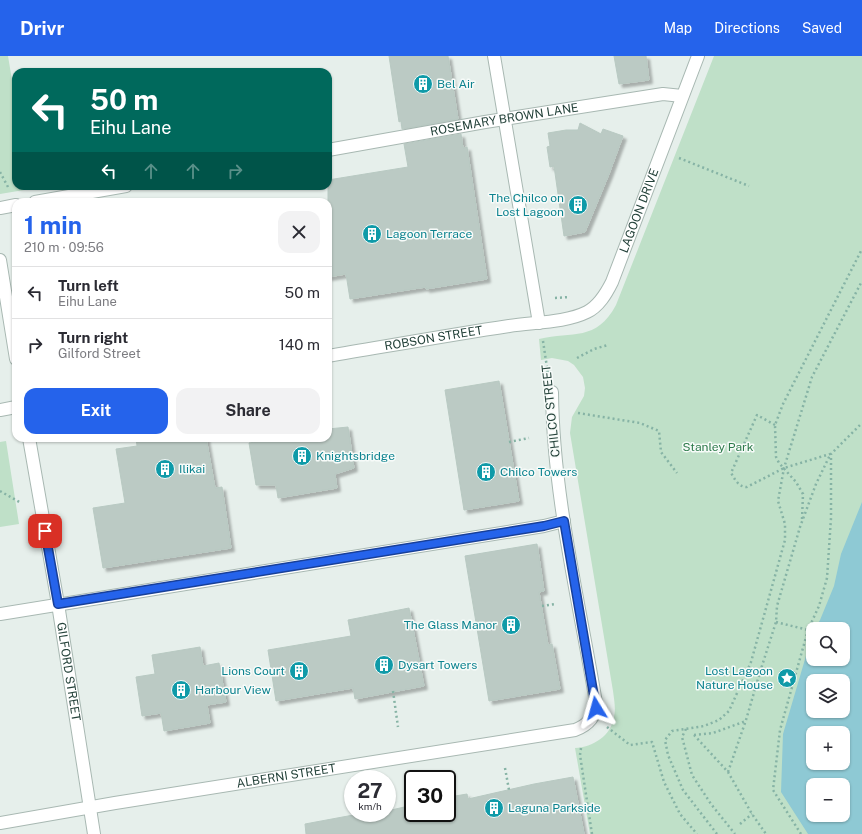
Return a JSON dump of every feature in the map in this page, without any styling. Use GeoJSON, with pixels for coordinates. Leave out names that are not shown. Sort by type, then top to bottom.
{"type":"FeatureCollection","features":[{"type":"Feature","properties":{"kind":"street"},"geometry":{"type":"LineString","coordinates":[[494,56],[539,323]]}},
{"type":"Feature","properties":{"kind":"street","name":"LAGOON DRIVE"},"geometry":{"type":"LineString","coordinates":[[539,323],[582,314],[595,307],[603,298],[612,282],[698,56]]}},
{"type":"Feature","properties":{"kind":"street","name":"ROSEMARY BROWN LANE"},"geometry":{"type":"LineString","coordinates":[[332,149],[504,119],[663,94],[682,96]]}},
{"type":"Feature","properties":{"kind":"street"},"geometry":{"type":"LineString","coordinates":[[58,198],[103,190]]}},
{"type":"Feature","properties":{"kind":"street"},"geometry":{"type":"LineString","coordinates":[[0,208],[12,206]]}},
{"type":"Feature","properties":{"kind":"street"},"geometry":{"type":"LineString","coordinates":[[0,260],[12,334]]}},
{"type":"Feature","properties":{"kind":"street","name":"ROBSON STREET"},"geometry":{"type":"LineString","coordinates":[[332,355],[511,326],[539,323]]}},
{"type":"Feature","properties":{"kind":"street","name":"CHILCO STREET"},"geometry":{"type":"LineString","coordinates":[[552,392],[552,424],[564,521],[596,703],[595,713],[592,718]]}},
{"type":"Feature","properties":{"kind":"street"},"geometry":{"type":"LineString","coordinates":[[0,410],[12,408]]}},
{"type":"Feature","properties":{"kind":"street","name":"GILFORD STREET"},"geometry":{"type":"LineString","coordinates":[[30,442],[58,604],[94,834]]}},
{"type":"Feature","properties":{"kind":"street"},"geometry":{"type":"LineString","coordinates":[[0,614],[544,526],[564,521]]}},
{"type":"Feature","properties":{"kind":"street","name":"ALBERNI STREET"},"geometry":{"type":"LineString","coordinates":[[0,823],[123,801],[575,730],[585,725],[592,718]]}},
{"type":"Feature","properties":{"kind":"path"},"geometry":{"type":"LineString","coordinates":[[679,158],[749,186]]}},
{"type":"Feature","properties":{"kind":"path"},"geometry":{"type":"LineString","coordinates":[[802,522],[803,494],[796,482],[776,456],[775,425],[783,404],[862,249]]}},
{"type":"Feature","properties":{"kind":"path"},"geometry":{"type":"LineString","coordinates":[[717,834],[683,790],[668,755],[665,740],[672,731],[704,726],[719,720],[729,711],[751,662],[785,540],[786,524],[778,501],[784,468],[812,377],[862,281]]}},
{"type":"Feature","properties":{"kind":"path"},"geometry":{"type":"LineString","coordinates":[[555,298],[576,297]]}},
{"type":"Feature","properties":{"kind":"path","name":"CHILCO STREET"},"geometry":{"type":"LineString","coordinates":[[539,323],[552,392]]}},
{"type":"Feature","properties":{"kind":"path"},"geometry":{"type":"LineString","coordinates":[[577,358],[594,349],[608,344]]}},
{"type":"Feature","properties":{"kind":"path"},"geometry":{"type":"LineString","coordinates":[[578,413],[640,423],[659,431],[661,452],[677,472]]}},
{"type":"Feature","properties":{"kind":"path"},"geometry":{"type":"LineString","coordinates":[[775,425],[757,415],[731,473],[742,487],[746,487],[784,468],[831,454]]}},
{"type":"Feature","properties":{"kind":"path"},"geometry":{"type":"LineString","coordinates":[[728,772],[746,720],[776,622],[777,606],[802,522],[816,484],[831,454],[862,423]]}},
{"type":"Feature","properties":{"kind":"path"},"geometry":{"type":"LineString","coordinates":[[509,442],[529,438]]}},
{"type":"Feature","properties":{"kind":"path"},"geometry":{"type":"LineString","coordinates":[[812,622],[819,606],[827,578],[831,518],[831,454]]}},
{"type":"Feature","properties":{"kind":"path"},"geometry":{"type":"LineString","coordinates":[[0,491],[21,504]]}},
{"type":"Feature","properties":{"kind":"path"},"geometry":{"type":"LineString","coordinates":[[542,606],[556,604]]}},
{"type":"Feature","properties":{"kind":"path"},"geometry":{"type":"LineString","coordinates":[[776,622],[806,630]]}},
{"type":"Feature","properties":{"kind":"path"},"geometry":{"type":"LineString","coordinates":[[801,834],[773,790],[780,730],[806,637]]}},
{"type":"Feature","properties":{"kind":"path"},"geometry":{"type":"LineString","coordinates":[[393,692],[398,727]]}},
{"type":"Feature","properties":{"kind":"path"},"geometry":{"type":"LineString","coordinates":[[592,718],[610,729],[630,745],[652,742],[664,782],[680,814],[697,834]]}},
{"type":"Feature","properties":{"kind":"path"},"geometry":{"type":"LineString","coordinates":[[746,720],[713,733],[694,735],[728,772],[752,814],[766,834]]}},
{"type":"Feature","properties":{"kind":"path"},"geometry":{"type":"LineString","coordinates":[[686,728],[682,737],[692,775],[711,804],[735,834]]}},
{"type":"Feature","properties":{"kind":"path"},"geometry":{"type":"LineString","coordinates":[[580,755],[592,834]]}},
{"type":"Feature","properties":{"kind":"path"},"geometry":{"type":"LineString","coordinates":[[505,768],[509,790]]}},
{"type":"Feature","properties":{"kind":"path"},"geometry":{"type":"LineString","coordinates":[[740,824],[752,814]]}},
{"type":"Feature","properties":{"kind":"green space"},"geometry":{"type":"Polygon","coordinates":[[[0,56],[8,56],[12,80],[12,190],[24,190],[0,194],[0,56]]]}},
{"type":"Feature","properties":{"kind":"green space","name":"Stanley Park"},"geometry":{"type":"Polygon","coordinates":[[[714,56],[862,56],[862,834],[590,834],[575,748],[594,743],[605,735],[612,724],[615,714],[615,707],[570,433],[572,417],[584,396],[585,388],[583,377],[574,365],[568,361],[552,358],[541,360],[539,339],[583,333],[600,325],[608,317],[616,305],[714,56]]]}},
{"type":"Feature","properties":{"kind":"green space"},"geometry":{"type":"Polygon","coordinates":[[[6,441],[19,524],[0,527],[0,442],[6,441]]]}},
{"type":"Feature","properties":{"kind":"water"},"geometry":{"type":"Polygon","coordinates":[[[862,502],[862,834],[808,834],[781,792],[783,734],[806,656],[806,666],[850,666],[850,622],[819,622],[834,586],[841,554],[862,502]]]}},
{"type":"Feature","properties":{"kind":"building","name":"Bel Air"},"geometry":{"type":"Polygon","coordinates":[[[389,56],[448,56],[458,119],[402,129],[401,121],[399,122],[389,56]]]}},
{"type":"Feature","properties":{"kind":"building"},"geometry":{"type":"Polygon","coordinates":[[[614,56],[646,56],[649,80],[619,84],[614,56]]]}},
{"type":"Feature","properties":{"kind":"building","name":"The Chilco on Lost Lagoon"},"geometry":{"type":"Polygon","coordinates":[[[580,123],[601,134],[603,129],[623,136],[585,232],[564,236],[554,166],[550,167],[547,147],[550,146],[548,133],[578,130],[580,123]]]}},
{"type":"Feature","properties":{"kind":"building"},"geometry":{"type":"Polygon","coordinates":[[[461,134],[463,148],[467,147],[487,279],[350,299],[346,274],[332,276],[332,198],[328,198],[328,190],[332,190],[332,179],[408,167],[404,144],[461,134]]]}},
{"type":"Feature","properties":{"kind":"building","name":"Chilco Towers"},"geometry":{"type":"Polygon","coordinates":[[[499,381],[519,501],[464,510],[445,390],[499,381]]]}},
{"type":"Feature","properties":{"kind":"building","name":"Knightsbridge"},"geometry":{"type":"Polygon","coordinates":[[[348,427],[354,468],[335,474],[337,488],[278,498],[276,485],[256,485],[249,443],[332,442],[332,429],[348,427]]]}},
{"type":"Feature","properties":{"kind":"building"},"geometry":{"type":"Polygon","coordinates":[[[136,442],[207,442],[215,488],[222,487],[231,548],[103,568],[93,508],[125,503],[116,449],[137,446],[136,442]]]}},
{"type":"Feature","properties":{"kind":"building","name":"The Glass Manor"},"geometry":{"type":"Polygon","coordinates":[[[537,544],[544,591],[539,592],[548,645],[552,644],[560,689],[489,701],[465,556],[537,544]]]}},
{"type":"Feature","properties":{"kind":"building"},"geometry":{"type":"Polygon","coordinates":[[[409,608],[424,686],[355,699],[353,688],[276,701],[268,650],[351,636],[348,620],[409,608]]]}},
{"type":"Feature","properties":{"kind":"building","name":"Harbour View"},"geometry":{"type":"Polygon","coordinates":[[[200,647],[203,666],[219,663],[226,702],[207,705],[210,723],[164,731],[161,713],[142,716],[136,677],[155,674],[152,655],[200,647]]]}},
{"type":"Feature","properties":{"kind":"building","name":"Laguna Parkside"},"geometry":{"type":"Polygon","coordinates":[[[573,777],[584,834],[306,834],[305,824],[344,817],[344,822],[396,822],[396,809],[404,807],[404,822],[456,822],[456,796],[467,794],[468,799],[573,777]]]}},
{"type":"Feature","properties":{"kind":"place","name":"Bel Air"},"geometry":{"type":"Point","coordinates":[423,84]}},
{"type":"Feature","properties":{"kind":"place","name":"The Chilco on Lost Lagoon"},"geometry":{"type":"Point","coordinates":[578,205]}},
{"type":"Feature","properties":{"kind":"place","name":"Lagoon Terrace"},"geometry":{"type":"Point","coordinates":[372,234]}},
{"type":"Feature","properties":{"kind":"place","name":"Knightsbridge"},"geometry":{"type":"Point","coordinates":[302,456]}},
{"type":"Feature","properties":{"kind":"place","name":"Ilikai"},"geometry":{"type":"Point","coordinates":[165,469]}},
{"type":"Feature","properties":{"kind":"place","name":"Chilco Towers"},"geometry":{"type":"Point","coordinates":[486,472]}},
{"type":"Feature","properties":{"kind":"place","name":"The Glass Manor"},"geometry":{"type":"Point","coordinates":[511,625]}},
{"type":"Feature","properties":{"kind":"place","name":"Dysart Towers"},"geometry":{"type":"Point","coordinates":[384,665]}},
{"type":"Feature","properties":{"kind":"place","name":"Lions Court"},"geometry":{"type":"Point","coordinates":[299,671]}},
{"type":"Feature","properties":{"kind":"place","name":"Lost Lagoon Nature House"},"geometry":{"type":"Point","coordinates":[787,678]}},
{"type":"Feature","properties":{"kind":"place","name":"Harbour View"},"geometry":{"type":"Point","coordinates":[181,690]}},
{"type":"Feature","properties":{"kind":"place","name":"Laguna Parkside"},"geometry":{"type":"Point","coordinates":[494,808]}},
{"type":"Feature","properties":{"kind":"route"},"geometry":{"type":"LineString","coordinates":[[45,531],[58,604],[544,526],[564,521],[596,708]]}}]}
